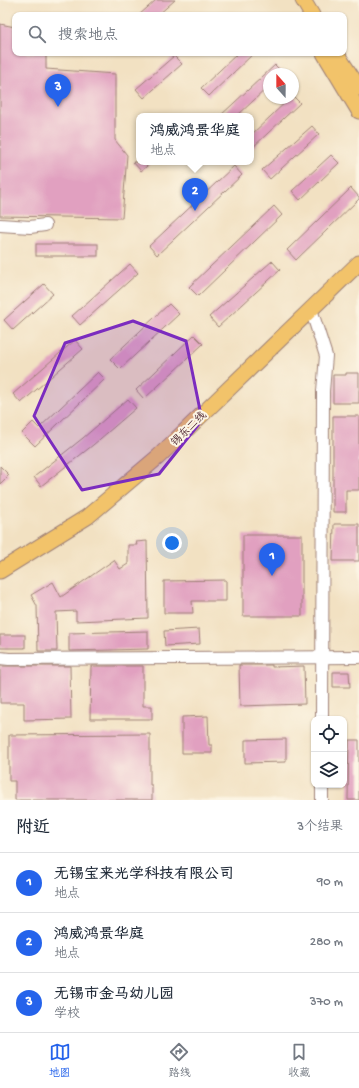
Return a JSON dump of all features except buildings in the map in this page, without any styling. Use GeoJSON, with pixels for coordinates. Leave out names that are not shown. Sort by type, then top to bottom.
{"type":"FeatureCollection","features":[{"type":"Feature","properties":{"kind":"main road"},"geometry":{"type":"LineString","coordinates":[[293,0],[299,12]]}},
{"type":"Feature","properties":{"kind":"main road"},"geometry":{"type":"LineString","coordinates":[[303,0],[310,12]]}},
{"type":"Feature","properties":{"kind":"main road"},"geometry":{"type":"LineString","coordinates":[[326,56],[359,111]]}},
{"type":"Feature","properties":{"kind":"main road"},"geometry":{"type":"LineString","coordinates":[[338,56],[359,88]]}},
{"type":"Feature","properties":{"kind":"main road","name":"锡东二线"},"geometry":{"type":"LineString","coordinates":[[0,571],[87,517],[158,457],[359,263]]}},
{"type":"Feature","properties":{"kind":"street"},"geometry":{"type":"LineString","coordinates":[[0,226],[30,227],[45,225]]}},
{"type":"Feature","properties":{"kind":"street"},"geometry":{"type":"LineString","coordinates":[[311,309],[326,356],[323,391],[322,716]]}},
{"type":"Feature","properties":{"kind":"street"},"geometry":{"type":"LineString","coordinates":[[0,658],[359,657]]}},
{"type":"Feature","properties":{"kind":"street"},"geometry":{"type":"LineString","coordinates":[[322,788],[322,800]]}},
{"type":"Feature","properties":{"kind":"highlighted area"},"geometry":{"type":"Polygon","coordinates":[[[133,321],[186,341],[202,420],[159,474],[82,490],[34,416],[65,343],[133,321]]]}},
{"type":"Feature","properties":{"kind":"place","name":"无锡市金马幼儿园"},"geometry":{"type":"Point","coordinates":[58,107]}},
{"type":"Feature","properties":{"kind":"place","name":"鸿威鸿景华庭"},"geometry":{"type":"Point","coordinates":[195,211]}},
{"type":"Feature","properties":{"kind":"place","name":"无锡宝来光学科技有限公司"},"geometry":{"type":"Point","coordinates":[272,576]}}]}
